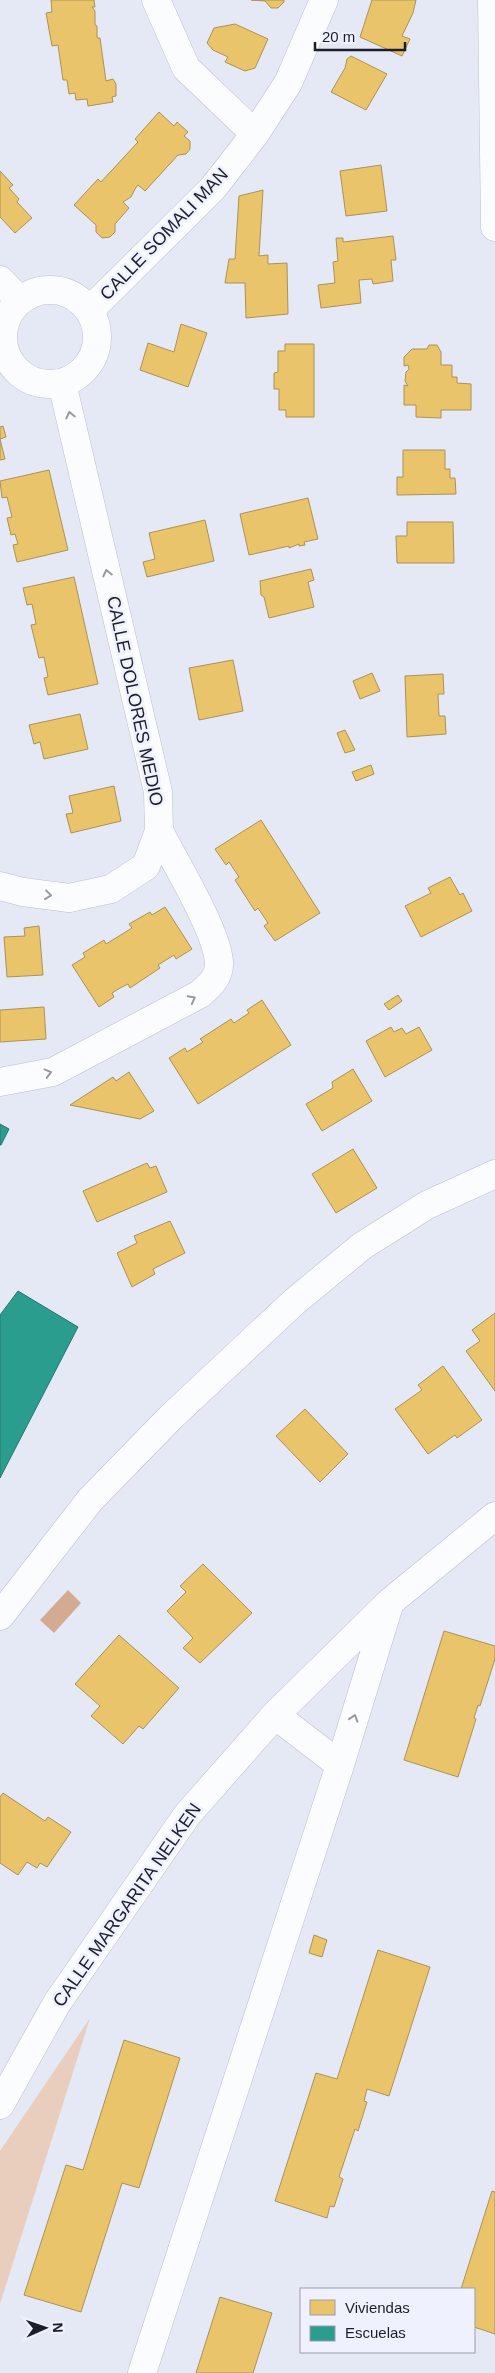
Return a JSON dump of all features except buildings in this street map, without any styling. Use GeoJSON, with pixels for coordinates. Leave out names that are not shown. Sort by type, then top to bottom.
{"type":"FeatureCollection","features":[{"type":"Feature","properties":{"kind":"street"},"geometry":{"type":"LineString","coordinates":[[156,0],[186,68],[255,134]]}},
{"type":"Feature","properties":{"kind":"street","name":"CALLE SOMALI MAN"},"geometry":{"type":"LineString","coordinates":[[90,311],[214,188],[255,134],[288,83],[324,0]]}},
{"type":"Feature","properties":{"kind":"street"},"geometry":{"type":"LineString","coordinates":[[492,0],[495,227]]}},
{"type":"Feature","properties":{"kind":"street"},"geometry":{"type":"LineString","coordinates":[[0,280],[20,301]]}},
{"type":"Feature","properties":{"kind":"street"},"geometry":{"type":"LineString","coordinates":[[52,290],[69,294],[80,300],[90,311],[97,334],[96,350],[86,369],[77,377],[62,383],[39,384],[24,377],[2,352],[2,336],[5,322],[20,301],[34,292],[52,290]]}},
{"type":"Feature","properties":{"kind":"street","name":"CALLE DOLORES MEDIO"},"geometry":{"type":"LineString","coordinates":[[0,886],[23,892],[69,898],[111,889],[146,866],[160,831],[158,792],[62,383]]}},
{"type":"Feature","properties":{"kind":"street"},"geometry":{"type":"LineString","coordinates":[[0,1082],[53,1072],[200,994],[215,980],[219,963],[212,937],[160,831]]}},
{"type":"Feature","properties":{"kind":"street"},"geometry":{"type":"LineString","coordinates":[[0,1616],[90,1500],[171,1417],[294,1302],[362,1246],[427,1205],[495,1174]]}},
{"type":"Feature","properties":{"kind":"street","name":"CALLE MARGARITA NELKEN"},"geometry":{"type":"LineString","coordinates":[[0,2106],[57,2003],[187,1815],[275,1715],[390,1602],[495,1516]]}},
{"type":"Feature","properties":{"kind":"street"},"geometry":{"type":"LineString","coordinates":[[142,2373],[340,1765],[390,1602]]}},
{"type":"Feature","properties":{"kind":"street"},"geometry":{"type":"LineString","coordinates":[[275,1715],[340,1765]]}},
{"type":"Feature","properties":{"kind":"shaded area"},"geometry":{"type":"Polygon","coordinates":[[[68,1590],[81,1603],[54,1633],[40,1620],[68,1590]]]}},
{"type":"Feature","properties":{"kind":"shaded area"},"geometry":{"type":"Polygon","coordinates":[[[90,2018],[0,2304],[0,2151],[90,2018]]]}}]}
